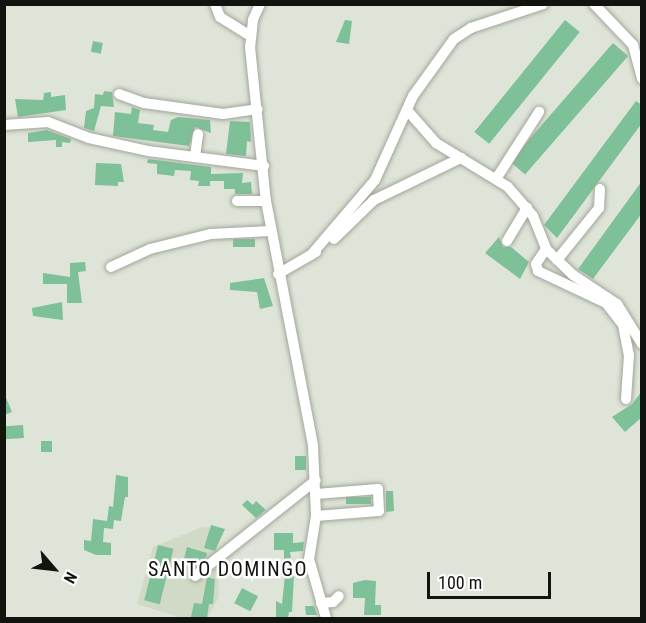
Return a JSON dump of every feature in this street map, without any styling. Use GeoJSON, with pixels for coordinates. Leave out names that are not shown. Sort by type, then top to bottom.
{"type":"FeatureCollection","features":[{"type":"Feature","properties":{"kind":"street"},"geometry":{"type":"LineString","coordinates":[[215,4],[220,17],[250,36]]}},
{"type":"Feature","properties":{"kind":"street"},"geometry":{"type":"LineString","coordinates":[[260,4],[250,36],[266,201],[278,274],[313,447],[316,516],[309,559],[326,618]]}},
{"type":"Feature","properties":{"kind":"street"},"geometry":{"type":"LineString","coordinates":[[310,255],[375,180],[419,87],[462,33],[543,4]]}},
{"type":"Feature","properties":{"kind":"street"},"geometry":{"type":"LineString","coordinates":[[594,4],[633,45],[642,78]]}},
{"type":"Feature","properties":{"kind":"street"},"geometry":{"type":"LineString","coordinates":[[119,94],[144,103],[223,114],[258,109]]}},
{"type":"Feature","properties":{"kind":"street"},"geometry":{"type":"LineString","coordinates":[[407,110],[436,143],[496,179],[527,208],[546,249],[557,260],[617,304],[642,344]]}},
{"type":"Feature","properties":{"kind":"street"},"geometry":{"type":"LineString","coordinates":[[496,179],[539,112]]}},
{"type":"Feature","properties":{"kind":"street"},"geometry":{"type":"LineString","coordinates":[[4,125],[48,122],[89,138],[264,166]]}},
{"type":"Feature","properties":{"kind":"street"},"geometry":{"type":"LineString","coordinates":[[195,156],[198,134]]}},
{"type":"Feature","properties":{"kind":"street"},"geometry":{"type":"LineString","coordinates":[[278,274],[325,247],[374,200],[461,157]]}},
{"type":"Feature","properties":{"kind":"street"},"geometry":{"type":"LineString","coordinates":[[557,260],[599,208],[600,189]]}},
{"type":"Feature","properties":{"kind":"street"},"geometry":{"type":"LineString","coordinates":[[237,201],[266,201]]}},
{"type":"Feature","properties":{"kind":"street"},"geometry":{"type":"LineString","coordinates":[[507,241],[527,208]]}},
{"type":"Feature","properties":{"kind":"street"},"geometry":{"type":"LineString","coordinates":[[111,267],[150,249],[211,234],[270,231]]}},
{"type":"Feature","properties":{"kind":"street"},"geometry":{"type":"LineString","coordinates":[[546,249],[536,264],[538,272],[606,303],[622,325],[629,355],[626,399]]}},
{"type":"Feature","properties":{"kind":"street"},"geometry":{"type":"LineString","coordinates":[[195,576],[316,480]]}},
{"type":"Feature","properties":{"kind":"street"},"geometry":{"type":"LineString","coordinates":[[316,494],[378,489],[379,511],[316,516]]}},
{"type":"Feature","properties":{"kind":"street"},"geometry":{"type":"LineString","coordinates":[[342,492],[345,514]]}},
{"type":"Feature","properties":{"kind":"street"},"geometry":{"type":"LineString","coordinates":[[321,603],[333,602],[339,596]]}},
{"type":"Feature","properties":{"kind":"shaded area"},"geometry":{"type":"Polygon","coordinates":[[[202,527],[216,528],[219,597],[207,618],[182,618],[137,604],[153,547],[202,527]]]}},
{"type":"Feature","properties":{"kind":"building"},"geometry":{"type":"Polygon","coordinates":[[[345,20],[352,21],[349,44],[336,42],[345,20]]]}},
{"type":"Feature","properties":{"kind":"building"},"geometry":{"type":"Polygon","coordinates":[[[565,20],[580,32],[489,144],[474,132],[565,20]]]}},
{"type":"Feature","properties":{"kind":"building"},"geometry":{"type":"Polygon","coordinates":[[[93,41],[103,43],[101,54],[91,52],[93,41]]]}},
{"type":"Feature","properties":{"kind":"building"},"geometry":{"type":"Polygon","coordinates":[[[613,43],[628,56],[525,175],[510,161],[613,43]]]}},
{"type":"Feature","properties":{"kind":"building"},"geometry":{"type":"Polygon","coordinates":[[[104,91],[112,92],[114,107],[101,106],[94,131],[84,128],[86,111],[94,108],[95,94],[103,95],[104,91]]]}},
{"type":"Feature","properties":{"kind":"building"},"geometry":{"type":"Polygon","coordinates":[[[51,92],[51,97],[65,95],[66,110],[18,117],[15,99],[43,100],[44,93],[51,92]]]}},
{"type":"Feature","properties":{"kind":"building"},"geometry":{"type":"Polygon","coordinates":[[[636,101],[642,105],[642,123],[557,238],[544,225],[636,101]]]}},
{"type":"Feature","properties":{"kind":"building"},"geometry":{"type":"Polygon","coordinates":[[[132,107],[140,110],[138,123],[154,125],[153,130],[168,132],[171,120],[178,117],[210,120],[211,133],[195,127],[189,146],[113,136],[115,112],[131,114],[132,107]]]}},
{"type":"Feature","properties":{"kind":"building"},"geometry":{"type":"Polygon","coordinates":[[[230,121],[250,122],[251,142],[247,141],[246,156],[226,154],[230,121]]]}},
{"type":"Feature","properties":{"kind":"building"},"geometry":{"type":"Polygon","coordinates":[[[47,130],[71,139],[70,143],[62,142],[62,147],[56,147],[56,140],[28,142],[28,133],[47,130]]]}},
{"type":"Feature","properties":{"kind":"building"},"geometry":{"type":"Polygon","coordinates":[[[148,159],[211,167],[211,174],[243,173],[242,183],[251,182],[252,194],[235,194],[235,189],[224,189],[224,181],[210,181],[210,186],[198,186],[199,181],[190,180],[191,171],[175,170],[174,176],[157,174],[157,164],[147,163],[148,159]]]}},
{"type":"Feature","properties":{"kind":"building"},"geometry":{"type":"Polygon","coordinates":[[[96,163],[121,164],[124,182],[118,182],[118,186],[95,185],[96,163]]]}},
{"type":"Feature","properties":{"kind":"building"},"geometry":{"type":"Polygon","coordinates":[[[642,181],[642,213],[593,279],[578,269],[642,181]]]}},
{"type":"Feature","properties":{"kind":"building"},"geometry":{"type":"Polygon","coordinates":[[[499,237],[503,247],[511,247],[529,262],[520,279],[485,253],[499,237]]]}},
{"type":"Feature","properties":{"kind":"building"},"geometry":{"type":"Polygon","coordinates":[[[233,239],[255,239],[255,247],[233,247],[233,239]]]}},
{"type":"Feature","properties":{"kind":"building"},"geometry":{"type":"Polygon","coordinates":[[[85,262],[86,271],[78,272],[82,303],[67,303],[67,284],[43,284],[43,273],[70,277],[70,263],[85,262]]]}},
{"type":"Feature","properties":{"kind":"building"},"geometry":{"type":"Polygon","coordinates":[[[264,278],[273,306],[260,309],[257,292],[230,290],[230,283],[264,278]]]}},
{"type":"Feature","properties":{"kind":"building"},"geometry":{"type":"Polygon","coordinates":[[[62,302],[63,320],[33,316],[32,308],[62,302]]]}},
{"type":"Feature","properties":{"kind":"building"},"geometry":{"type":"Polygon","coordinates":[[[642,391],[642,417],[625,432],[612,417],[632,404],[642,391]]]}},
{"type":"Feature","properties":{"kind":"building"},"geometry":{"type":"Polygon","coordinates":[[[4,393],[12,412],[4,415],[4,393]]]}},
{"type":"Feature","properties":{"kind":"building"},"geometry":{"type":"Polygon","coordinates":[[[23,425],[24,438],[5,439],[4,426],[23,425]]]}},
{"type":"Feature","properties":{"kind":"building"},"geometry":{"type":"Polygon","coordinates":[[[41,441],[52,441],[52,452],[41,452],[41,441]]]}},
{"type":"Feature","properties":{"kind":"building"},"geometry":{"type":"Polygon","coordinates":[[[295,456],[306,456],[306,470],[295,470],[295,456]]]}},
{"type":"Feature","properties":{"kind":"building"},"geometry":{"type":"Polygon","coordinates":[[[116,475],[128,477],[128,497],[125,497],[121,521],[114,520],[113,529],[104,528],[103,542],[111,543],[111,555],[96,555],[84,550],[84,540],[91,541],[93,519],[107,521],[109,506],[113,507],[116,475]]]}},
{"type":"Feature","properties":{"kind":"building"},"geometry":{"type":"Polygon","coordinates":[[[386,491],[393,491],[394,511],[386,512],[386,491]]]}},
{"type":"Feature","properties":{"kind":"building"},"geometry":{"type":"Polygon","coordinates":[[[346,497],[371,497],[371,504],[346,504],[346,497]]]}},
{"type":"Feature","properties":{"kind":"building"},"geometry":{"type":"Polygon","coordinates":[[[247,500],[253,505],[256,501],[266,510],[256,518],[242,505],[247,500]]]}},
{"type":"Feature","properties":{"kind":"building"},"geometry":{"type":"Polygon","coordinates":[[[211,525],[225,529],[215,551],[204,548],[211,525]]]}},
{"type":"Feature","properties":{"kind":"building"},"geometry":{"type":"Polygon","coordinates":[[[274,533],[293,533],[293,543],[304,542],[303,551],[290,552],[291,558],[284,559],[284,550],[274,550],[274,533]]]}},
{"type":"Feature","properties":{"kind":"building"},"geometry":{"type":"Polygon","coordinates":[[[158,545],[174,549],[160,604],[144,600],[158,545]]]}},
{"type":"Feature","properties":{"kind":"building"},"geometry":{"type":"Polygon","coordinates":[[[187,547],[207,553],[206,558],[199,564],[184,559],[187,547]]]}},
{"type":"Feature","properties":{"kind":"building"},"geometry":{"type":"Polygon","coordinates":[[[285,575],[294,575],[292,612],[289,612],[288,618],[276,618],[276,601],[282,604],[285,575]]]}},
{"type":"Feature","properties":{"kind":"building"},"geometry":{"type":"Polygon","coordinates":[[[207,577],[215,579],[213,604],[209,604],[207,618],[191,617],[194,603],[202,604],[207,577]]]}},
{"type":"Feature","properties":{"kind":"building"},"geometry":{"type":"Polygon","coordinates":[[[365,580],[376,581],[375,605],[381,605],[381,615],[364,615],[365,598],[353,598],[353,583],[365,580]]]}},
{"type":"Feature","properties":{"kind":"building"},"geometry":{"type":"Polygon","coordinates":[[[242,588],[258,596],[250,611],[234,603],[242,588]]]}},
{"type":"Feature","properties":{"kind":"building"},"geometry":{"type":"Polygon","coordinates":[[[305,606],[314,606],[317,615],[306,615],[305,606]]]}},
{"type":"Feature","properties":{"kind":"district","name":"SANTO DOMINGO"},"geometry":{"type":"Point","coordinates":[228,569]}}]}
